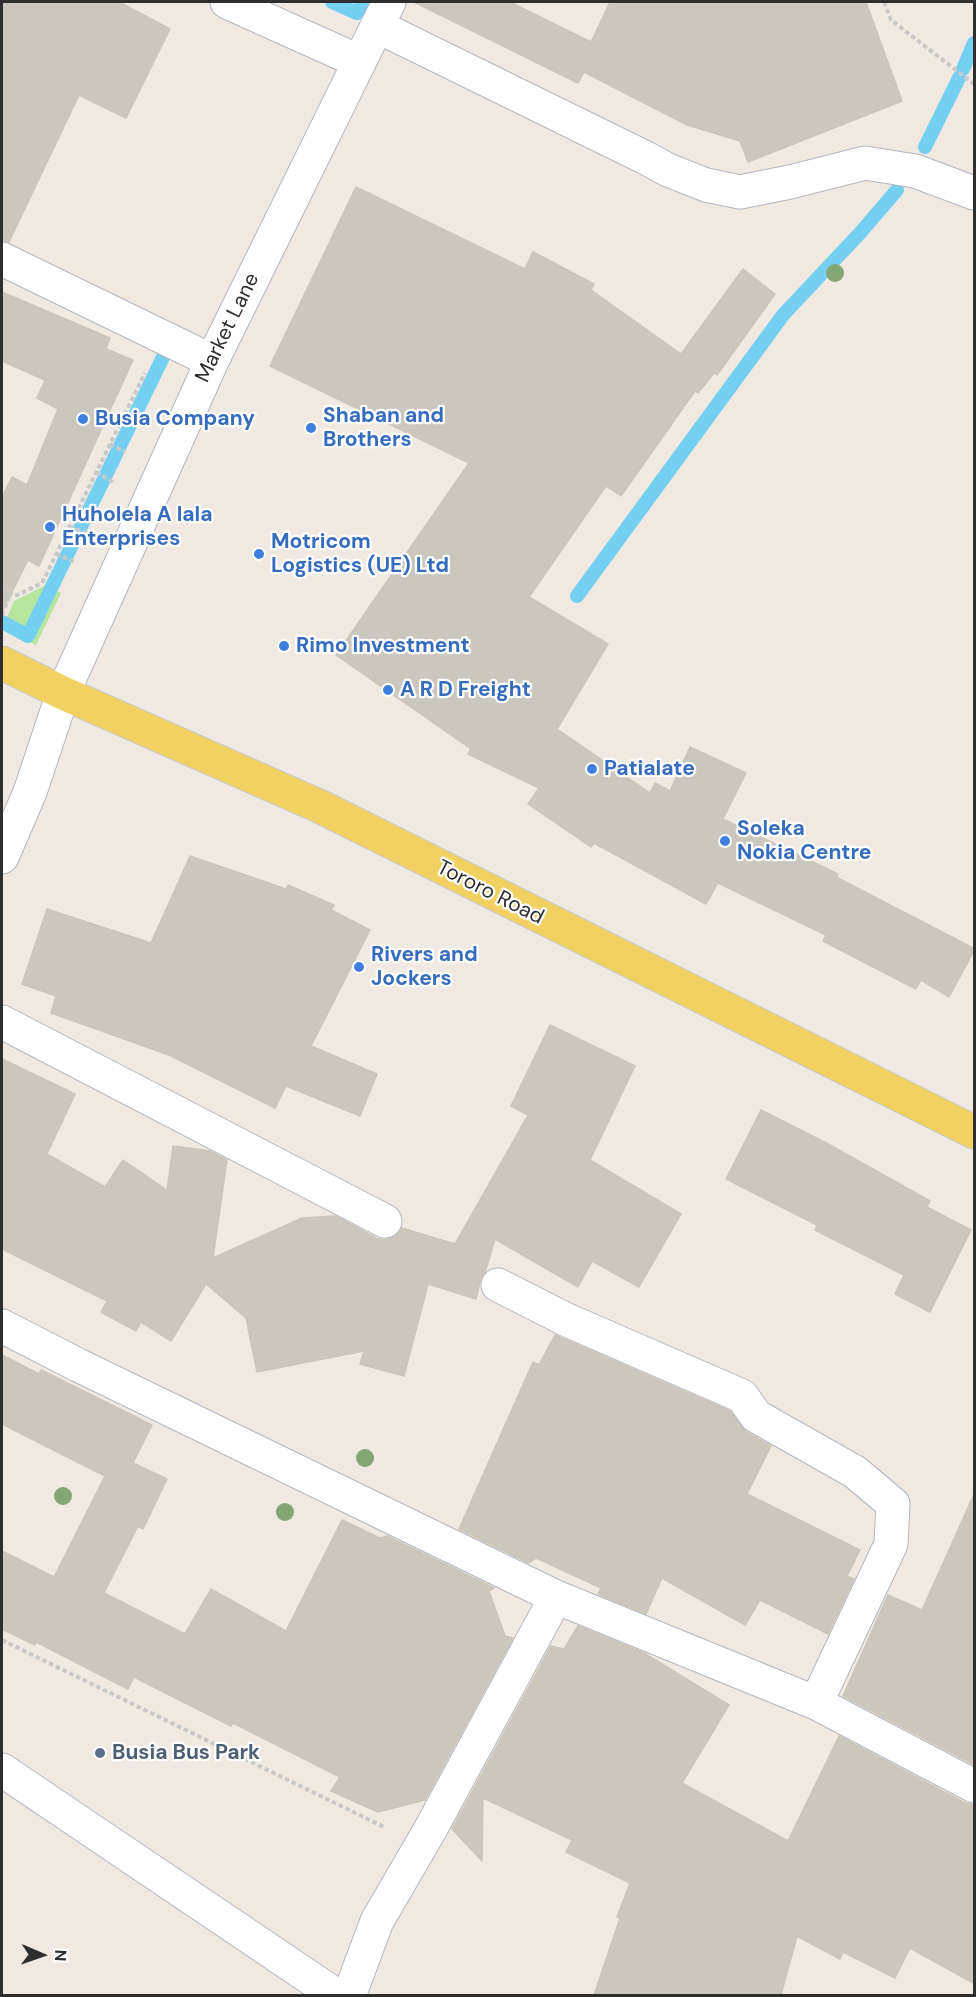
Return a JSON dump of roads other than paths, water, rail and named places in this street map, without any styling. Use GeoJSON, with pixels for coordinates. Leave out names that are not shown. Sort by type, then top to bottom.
{"type":"FeatureCollection","features":[{"type":"Feature","properties":{"kind":"main road","name":"Tororo Road"},"geometry":{"type":"LineString","coordinates":[[2,663],[63,693],[319,807],[975,1132]]}},
{"type":"Feature","properties":{"kind":"street"},"geometry":{"type":"LineString","coordinates":[[227,2],[358,61]]}},
{"type":"Feature","properties":{"kind":"street"},"geometry":{"type":"LineString","coordinates":[[383,14],[668,170],[706,185],[740,192],[865,163],[915,171],[974,191]]}},
{"type":"Feature","properties":{"kind":"street","name":"Market Lane"},"geometry":{"type":"LineString","coordinates":[[2,857],[30,792],[63,693],[212,361],[383,14]]}},
{"type":"Feature","properties":{"kind":"street"},"geometry":{"type":"LineString","coordinates":[[2,259],[212,361]]}},
{"type":"Feature","properties":{"kind":"street"},"geometry":{"type":"LineString","coordinates":[[2,1022],[385,1221]]}},
{"type":"Feature","properties":{"kind":"street"},"geometry":{"type":"LineString","coordinates":[[498,1285],[567,1320],[742,1396],[756,1416],[855,1472],[893,1504],[891,1544],[816,1703]]}},
{"type":"Feature","properties":{"kind":"street"},"geometry":{"type":"LineString","coordinates":[[2,1326],[89,1371],[556,1597],[816,1703],[975,1786]]}},
{"type":"Feature","properties":{"kind":"street"},"geometry":{"type":"LineString","coordinates":[[349,1995],[377,1921],[556,1597]]}},
{"type":"Feature","properties":{"kind":"street"},"geometry":{"type":"LineString","coordinates":[[2,1770],[337,1995]]}},
{"type":"Feature","properties":{"kind":"waterway"},"geometry":{"type":"LineString","coordinates":[[332,2],[357,13],[363,2]]}},
{"type":"Feature","properties":{"kind":"waterway"},"geometry":{"type":"LineString","coordinates":[[963,69],[974,43]]}},
{"type":"Feature","properties":{"kind":"waterway"},"geometry":{"type":"LineString","coordinates":[[925,147],[959,78]]}},
{"type":"Feature","properties":{"kind":"waterway"},"geometry":{"type":"LineString","coordinates":[[577,596],[783,315],[897,190]]}},
{"type":"Feature","properties":{"kind":"waterway"},"geometry":{"type":"LineString","coordinates":[[2,622],[28,636],[164,355]]}},
{"type":"Feature","properties":{"kind":"place","name":"Busia Company"},"geometry":{"type":"Point","coordinates":[83,419]}},
{"type":"Feature","properties":{"kind":"place","name":"Shaban and Brothers"},"geometry":{"type":"Point","coordinates":[311,428]}},
{"type":"Feature","properties":{"kind":"place","name":"Huholela A lala Enterprises"},"geometry":{"type":"Point","coordinates":[50,527]}},
{"type":"Feature","properties":{"kind":"place","name":"Motricom Logistics (UE) Ltd"},"geometry":{"type":"Point","coordinates":[259,554]}},
{"type":"Feature","properties":{"kind":"place","name":"Rimo Investment"},"geometry":{"type":"Point","coordinates":[284,646]}},
{"type":"Feature","properties":{"kind":"place","name":"A R D Freight"},"geometry":{"type":"Point","coordinates":[388,690]}},
{"type":"Feature","properties":{"kind":"place","name":"Patialate"},"geometry":{"type":"Point","coordinates":[592,769]}},
{"type":"Feature","properties":{"kind":"place","name":"Soleka Nokia Centre"},"geometry":{"type":"Point","coordinates":[725,841]}},
{"type":"Feature","properties":{"kind":"place","name":"Rivers and Jockers"},"geometry":{"type":"Point","coordinates":[359,967]}},
{"type":"Feature","properties":{"kind":"place","name":"Busia Bus Park"},"geometry":{"type":"Point","coordinates":[100,1753]}}]}
